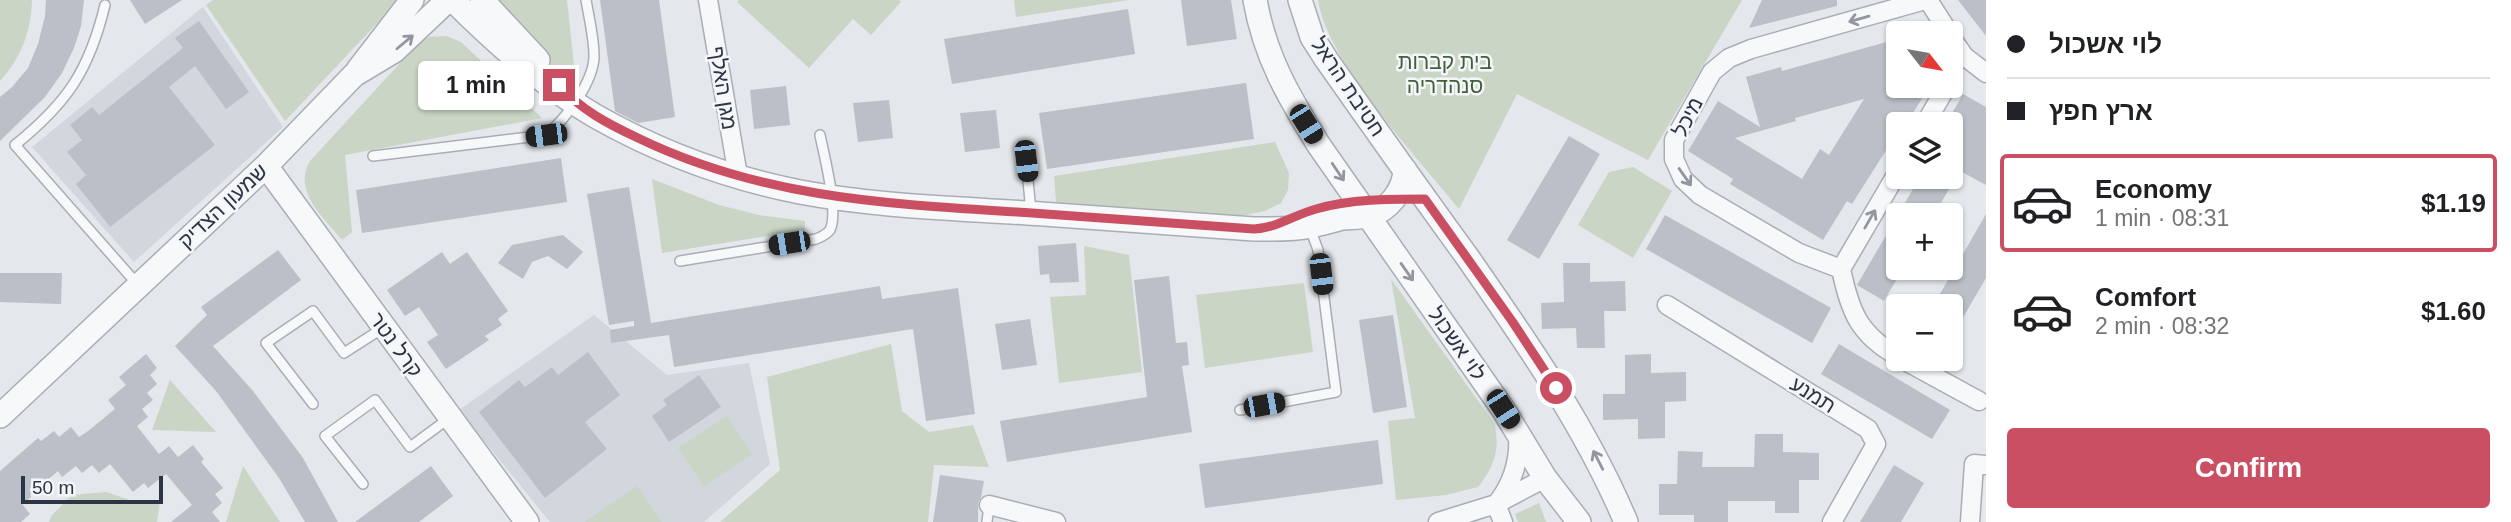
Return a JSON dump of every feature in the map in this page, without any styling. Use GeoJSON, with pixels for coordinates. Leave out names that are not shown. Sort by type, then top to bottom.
{"type":"FeatureCollection","features":[{"type":"Feature","properties":{"kind":"street"},"geometry":{"type":"LineString","coordinates":[[354,75],[383,34],[412,0]]}},
{"type":"Feature","properties":{"kind":"street"},"geometry":{"type":"LineString","coordinates":[[451,0],[490,35],[595,116],[661,149],[738,176],[802,192],[926,206],[1270,229],[1309,226],[1345,218],[1363,209]]}},
{"type":"Feature","properties":{"kind":"street","name":"שמעון הצדיק"},"geometry":{"type":"LineString","coordinates":[[0,416],[266,166],[354,75],[394,51],[451,0]]}},
{"type":"Feature","properties":{"kind":"street"},"geometry":{"type":"LineString","coordinates":[[482,0],[574,102]]}},
{"type":"Feature","properties":{"kind":"street","name":"מגן האלף"},"geometry":{"type":"LineString","coordinates":[[708,0],[738,176]]}},
{"type":"Feature","properties":{"kind":"street"},"geometry":{"type":"LineString","coordinates":[[1255,0],[1267,50],[1281,82],[1318,144],[1363,209]]}},
{"type":"Feature","properties":{"kind":"street","name":"חטיבת הראל"},"geometry":{"type":"LineString","coordinates":[[1300,0],[1312,37],[1405,170]]}},
{"type":"Feature","properties":{"kind":"street"},"geometry":{"type":"LineString","coordinates":[[1926,0],[1940,21]]}},
{"type":"Feature","properties":{"kind":"street","name":"מיכל"},"geometry":{"type":"LineString","coordinates":[[1841,269],[1799,253],[1700,195],[1683,179],[1674,159],[1674,140],[1712,72],[1729,58],[1751,49],[1926,0]]}},
{"type":"Feature","properties":{"kind":"street"},"geometry":{"type":"LineString","coordinates":[[1964,56],[1986,72]]}},
{"type":"Feature","properties":{"kind":"street","name":"קרל נטר"},"geometry":{"type":"LineString","coordinates":[[266,166],[527,522]]}},
{"type":"Feature","properties":{"kind":"street"},"geometry":{"type":"LineString","coordinates":[[1270,229],[1319,208],[1383,209],[1401,187],[1405,170]]}},
{"type":"Feature","properties":{"kind":"street"},"geometry":{"type":"LineString","coordinates":[[1405,170],[1512,321],[1562,398],[1592,447],[1626,522]]}},
{"type":"Feature","properties":{"kind":"street"},"geometry":{"type":"LineString","coordinates":[[1886,350],[1863,329],[1852,310],[1841,269],[1888,189]]}},
{"type":"Feature","properties":{"kind":"street"},"geometry":{"type":"LineString","coordinates":[[1393,200],[1425,199]]}},
{"type":"Feature","properties":{"kind":"street","name":"לוי אשכול"},"geometry":{"type":"LineString","coordinates":[[1363,209],[1518,432],[1545,478],[1578,522]]}},
{"type":"Feature","properties":{"kind":"street","name":"תמנע"},"geometry":{"type":"LineString","coordinates":[[1667,304],[1868,429],[1876,444],[1832,522]]}},
{"type":"Feature","properties":{"kind":"street"},"geometry":{"type":"LineString","coordinates":[[1924,371],[1979,401]]}},
{"type":"Feature","properties":{"kind":"street"},"geometry":{"type":"LineString","coordinates":[[1496,504],[1506,492],[1515,471],[1519,448],[1518,432]]}},
{"type":"Feature","properties":{"kind":"street"},"geometry":{"type":"LineString","coordinates":[[1970,522],[1974,464],[1986,465]]}},
{"type":"Feature","properties":{"kind":"street"},"geometry":{"type":"LineString","coordinates":[[1438,522],[1496,504],[1545,478],[1564,522]]}},
{"type":"Feature","properties":{"kind":"street"},"geometry":{"type":"LineString","coordinates":[[1496,504],[1503,522]]}},
{"type":"Feature","properties":{"kind":"street"},"geometry":{"type":"LineString","coordinates":[[988,514],[1056,522]]}},
{"type":"Feature","properties":{"kind":"lane"},"geometry":{"type":"LineString","coordinates":[[373,156],[546,135],[558,125],[592,73],[594,55],[586,0]]}},
{"type":"Feature","properties":{"kind":"lane"},"geometry":{"type":"LineString","coordinates":[[105,5],[97,38],[85,69],[47,120],[15,145],[138,285]]}},
{"type":"Feature","properties":{"kind":"lane"},"geometry":{"type":"LineString","coordinates":[[680,261],[824,236],[830,229],[832,219],[832,196],[820,135]]}},
{"type":"Feature","properties":{"kind":"lane"},"geometry":{"type":"LineString","coordinates":[[1026,161],[1032,213]]}},
{"type":"Feature","properties":{"kind":"lane"},"geometry":{"type":"LineString","coordinates":[[1240,410],[1336,392],[1318,250],[1309,226]]}},
{"type":"Feature","properties":{"kind":"lane"},"geometry":{"type":"LineString","coordinates":[[313,404],[266,343],[313,311],[344,353],[383,327]]}},
{"type":"Feature","properties":{"kind":"lane"},"geometry":{"type":"LineString","coordinates":[[363,484],[325,436],[375,400],[410,447],[450,418]]}},
{"type":"Feature","properties":{"kind":"shaded area"},"geometry":{"type":"Polygon","coordinates":[[[203,7],[283,127],[134,262],[32,147],[203,7]]]}},
{"type":"Feature","properties":{"kind":"shaded area"},"geometry":{"type":"Polygon","coordinates":[[[594,315],[667,375],[749,363],[770,464],[704,522],[550,522],[459,410],[594,315]]]}},
{"type":"Feature","properties":{"kind":"green space"},"geometry":{"type":"Polygon","coordinates":[[[0,0],[32,0],[30,23],[24,44],[0,81],[0,0]]]}},
{"type":"Feature","properties":{"kind":"green space"},"geometry":{"type":"Polygon","coordinates":[[[213,0],[399,0],[285,121],[206,5],[213,0]]]}},
{"type":"Feature","properties":{"kind":"green space"},"geometry":{"type":"Polygon","coordinates":[[[491,0],[567,0],[574,66],[569,72],[557,72],[491,0]]]}},
{"type":"Feature","properties":{"kind":"green space"},"geometry":{"type":"Polygon","coordinates":[[[1014,0],[1129,0],[1016,17],[1014,0]]]}},
{"type":"Feature","properties":{"kind":"green space","name":"בית קברות סנהדריה"},"geometry":{"type":"Polygon","coordinates":[[[1318,0],[1742,0],[1648,160],[1517,94],[1459,209],[1356,80],[1325,25],[1318,0]]]}},
{"type":"Feature","properties":{"kind":"green space"},"geometry":{"type":"Polygon","coordinates":[[[737,2],[901,2],[871,35],[853,19],[809,68],[737,2]]]}},
{"type":"Feature","properties":{"kind":"green space"},"geometry":{"type":"Polygon","coordinates":[[[446,36],[461,42],[542,118],[345,155],[352,232],[342,240],[312,204],[307,193],[305,172],[310,161],[413,49],[428,37],[446,36]]]}},
{"type":"Feature","properties":{"kind":"green space"},"geometry":{"type":"Polygon","coordinates":[[[1275,142],[1289,173],[1288,190],[1281,203],[1265,211],[1231,218],[1056,202],[1054,176],[1275,142]]]}},
{"type":"Feature","properties":{"kind":"green space"},"geometry":{"type":"Polygon","coordinates":[[[1633,167],[1672,191],[1633,258],[1578,225],[1609,172],[1633,167]]]}},
{"type":"Feature","properties":{"kind":"green space"},"geometry":{"type":"Polygon","coordinates":[[[652,179],[719,205],[759,215],[805,221],[805,230],[662,253],[652,179]]]}},
{"type":"Feature","properties":{"kind":"green space"},"geometry":{"type":"Polygon","coordinates":[[[1084,246],[1129,255],[1142,372],[1059,383],[1050,297],[1086,295],[1084,246]]]}},
{"type":"Feature","properties":{"kind":"green space"},"geometry":{"type":"Polygon","coordinates":[[[1391,279],[1494,423],[1497,441],[1495,457],[1478,487],[1446,495],[1396,500],[1388,421],[1415,418],[1391,279]]]}},
{"type":"Feature","properties":{"kind":"green space"},"geometry":{"type":"Polygon","coordinates":[[[1304,283],[1313,352],[1205,368],[1196,295],[1304,283]]]}},
{"type":"Feature","properties":{"kind":"green space"},"geometry":{"type":"Polygon","coordinates":[[[891,344],[902,411],[929,432],[973,425],[989,467],[934,465],[928,522],[720,522],[780,470],[767,377],[891,344]]]}},
{"type":"Feature","properties":{"kind":"green space"},"geometry":{"type":"Polygon","coordinates":[[[170,380],[216,432],[152,430],[170,380]]]}},
{"type":"Feature","properties":{"kind":"green space"},"geometry":{"type":"Polygon","coordinates":[[[727,416],[752,454],[704,486],[678,448],[727,416]]]}},
{"type":"Feature","properties":{"kind":"green space"},"geometry":{"type":"Polygon","coordinates":[[[243,466],[280,522],[226,522],[243,466]]]}},
{"type":"Feature","properties":{"kind":"green space"},"geometry":{"type":"Polygon","coordinates":[[[637,486],[662,522],[585,522],[637,486]]]}},
{"type":"Feature","properties":{"kind":"green space"},"geometry":{"type":"Polygon","coordinates":[[[106,492],[130,500],[160,501],[157,522],[49,522],[52,515],[72,495],[106,492]]]}},
{"type":"Feature","properties":{"kind":"green space"},"geometry":{"type":"Polygon","coordinates":[[[1539,503],[1546,522],[1518,522],[1515,514],[1539,503]]]}},
{"type":"Feature","properties":{"kind":"building"},"geometry":{"type":"Polygon","coordinates":[[[46,0],[84,0],[81,26],[74,48],[62,73],[45,97],[0,141],[0,97],[28,68],[38,44],[46,0]]]}},
{"type":"Feature","properties":{"kind":"building"},"geometry":{"type":"Polygon","coordinates":[[[130,0],[182,0],[145,24],[130,0]]]}},
{"type":"Feature","properties":{"kind":"building"},"geometry":{"type":"Polygon","coordinates":[[[600,0],[659,0],[675,117],[638,123],[615,111],[600,0]]]}},
{"type":"Feature","properties":{"kind":"building"},"geometry":{"type":"Polygon","coordinates":[[[1181,0],[1231,0],[1237,39],[1187,46],[1181,0]]]}},
{"type":"Feature","properties":{"kind":"building"},"geometry":{"type":"Polygon","coordinates":[[[1762,0],[1837,0],[1837,6],[1749,28],[1762,0]]]}},
{"type":"Feature","properties":{"kind":"building"},"geometry":{"type":"Polygon","coordinates":[[[1958,0],[1986,0],[1986,36],[1958,0]]]}},
{"type":"Feature","properties":{"kind":"building"},"geometry":{"type":"Polygon","coordinates":[[[1128,9],[1135,54],[952,84],[944,39],[1128,9]]]}},
{"type":"Feature","properties":{"kind":"building"},"geometry":{"type":"Polygon","coordinates":[[[199,21],[249,92],[226,109],[195,66],[169,87],[215,145],[110,227],[76,184],[86,175],[67,152],[82,140],[70,125],[92,107],[99,115],[183,48],[175,38],[199,21]]]}},
{"type":"Feature","properties":{"kind":"building"},"geometry":{"type":"Polygon","coordinates":[[[1886,42],[1886,98],[1922,98],[1914,112],[1886,112],[1886,150],[1852,204],[1847,201],[1823,240],[1730,184],[1733,179],[1688,151],[1718,101],[1760,127],[1746,77],[1781,67],[1782,71],[1886,42]],[[1864,99],[1735,138],[1802,179],[1820,149],[1829,155],[1864,99]]]}},
{"type":"Feature","properties":{"kind":"building"},"geometry":{"type":"Polygon","coordinates":[[[1246,83],[1254,139],[1047,169],[1039,113],[1246,83]]]}},
{"type":"Feature","properties":{"kind":"building"},"geometry":{"type":"Polygon","coordinates":[[[786,86],[790,125],[754,129],[750,90],[786,86]]]}},
{"type":"Feature","properties":{"kind":"building"},"geometry":{"type":"Polygon","coordinates":[[[1964,95],[1986,107],[1986,185],[1963,173],[1963,112],[1953,112],[1964,95]]]}},
{"type":"Feature","properties":{"kind":"building"},"geometry":{"type":"Polygon","coordinates":[[[889,100],[893,138],[858,142],[853,103],[889,100]]]}},
{"type":"Feature","properties":{"kind":"building"},"geometry":{"type":"Polygon","coordinates":[[[996,110],[1000,148],[965,152],[960,113],[996,110]]]}},
{"type":"Feature","properties":{"kind":"building"},"geometry":{"type":"Polygon","coordinates":[[[1569,136],[1600,154],[1539,259],[1507,240],[1569,136]]]}},
{"type":"Feature","properties":{"kind":"building"},"geometry":{"type":"Polygon","coordinates":[[[561,158],[567,202],[362,233],[356,190],[561,158]]]}},
{"type":"Feature","properties":{"kind":"building"},"geometry":{"type":"Polygon","coordinates":[[[629,187],[651,323],[880,286],[882,299],[958,288],[975,414],[926,421],[913,329],[674,367],[669,335],[611,343],[610,330],[634,326],[634,321],[609,325],[587,194],[629,187]]]}},
{"type":"Feature","properties":{"kind":"building"},"geometry":{"type":"Polygon","coordinates":[[[1913,189],[1949,189],[1941,203],[1905,203],[1913,189]]]}},
{"type":"Feature","properties":{"kind":"building"},"geometry":{"type":"Polygon","coordinates":[[[1986,214],[1986,278],[1963,317],[1963,294],[1940,294],[1948,280],[1963,280],[1963,254],[1986,214]]]}},
{"type":"Feature","properties":{"kind":"building"},"geometry":{"type":"Polygon","coordinates":[[[1665,215],[1831,308],[1812,343],[1646,249],[1665,215]]]}},
{"type":"Feature","properties":{"kind":"building"},"geometry":{"type":"Polygon","coordinates":[[[563,235],[583,252],[567,269],[548,256],[532,262],[523,279],[498,263],[512,245],[563,235]]]}},
{"type":"Feature","properties":{"kind":"building"},"geometry":{"type":"Polygon","coordinates":[[[1886,235],[1886,280],[1896,280],[1884,301],[1857,285],[1886,235]]]}},
{"type":"Feature","properties":{"kind":"building"},"geometry":{"type":"Polygon","coordinates":[[[1076,243],[1079,282],[1050,283],[1049,274],[1040,275],[1038,246],[1076,243]]]}},
{"type":"Feature","properties":{"kind":"building"},"geometry":{"type":"Polygon","coordinates":[[[278,250],[301,280],[213,346],[253,391],[303,458],[338,522],[305,522],[279,478],[216,391],[175,346],[207,315],[201,307],[278,250]]]}},
{"type":"Feature","properties":{"kind":"building"},"geometry":{"type":"Polygon","coordinates":[[[442,252],[450,264],[467,252],[508,311],[498,319],[502,325],[485,336],[489,340],[446,369],[427,342],[438,335],[419,307],[405,316],[387,290],[442,252]]]}},
{"type":"Feature","properties":{"kind":"building"},"geometry":{"type":"Polygon","coordinates":[[[1563,263],[1590,263],[1590,282],[1625,281],[1626,311],[1604,311],[1605,348],[1577,348],[1576,328],[1542,329],[1541,303],[1564,302],[1563,263]]]}},
{"type":"Feature","properties":{"kind":"building"},"geometry":{"type":"Polygon","coordinates":[[[0,273],[62,273],[61,304],[0,302],[0,273]]]}},
{"type":"Feature","properties":{"kind":"building"},"geometry":{"type":"Polygon","coordinates":[[[1169,276],[1176,343],[1187,342],[1189,365],[1182,366],[1192,432],[1007,462],[1000,421],[1147,397],[1134,280],[1169,276]]]}},
{"type":"Feature","properties":{"kind":"building"},"geometry":{"type":"Polygon","coordinates":[[[1393,315],[1407,407],[1373,413],[1359,320],[1393,315]]]}},
{"type":"Feature","properties":{"kind":"building"},"geometry":{"type":"Polygon","coordinates":[[[1030,319],[1037,365],[1002,370],[995,324],[1030,319]]]}},
{"type":"Feature","properties":{"kind":"building"},"geometry":{"type":"Polygon","coordinates":[[[1839,344],[1950,410],[1932,439],[1821,374],[1839,344]]]}},
{"type":"Feature","properties":{"kind":"building"},"geometry":{"type":"Polygon","coordinates":[[[588,352],[620,395],[585,422],[607,449],[545,498],[479,412],[519,380],[525,387],[552,367],[558,375],[588,352]]]}},
{"type":"Feature","properties":{"kind":"building"},"geometry":{"type":"Polygon","coordinates":[[[146,354],[157,368],[150,375],[157,384],[147,393],[153,400],[142,409],[148,417],[137,426],[159,454],[169,446],[178,457],[193,445],[204,459],[201,462],[223,488],[215,494],[222,503],[212,512],[220,522],[171,522],[192,505],[166,474],[148,488],[144,483],[133,492],[110,464],[99,473],[92,465],[82,473],[76,466],[62,477],[58,471],[22,504],[30,514],[21,522],[0,522],[0,471],[38,438],[41,441],[54,431],[59,437],[71,427],[79,437],[88,431],[115,409],[108,400],[126,385],[119,377],[146,354]]]}},
{"type":"Feature","properties":{"kind":"building"},"geometry":{"type":"Polygon","coordinates":[[[1651,354],[1651,373],[1686,372],[1686,401],[1665,402],[1665,438],[1638,439],[1638,419],[1603,420],[1603,394],[1625,394],[1625,355],[1651,354]]]}},
{"type":"Feature","properties":{"kind":"building"},"geometry":{"type":"Polygon","coordinates":[[[699,375],[721,407],[669,442],[652,416],[667,405],[663,400],[699,375]]]}},
{"type":"Feature","properties":{"kind":"building"},"geometry":{"type":"Polygon","coordinates":[[[1755,434],[1783,434],[1783,452],[1819,453],[1819,480],[1799,480],[1799,513],[1775,513],[1775,501],[1728,501],[1728,522],[1694,522],[1694,515],[1659,515],[1659,484],[1677,484],[1678,451],[1703,452],[1702,467],[1754,467],[1755,434]]]}},
{"type":"Feature","properties":{"kind":"building"},"geometry":{"type":"Polygon","coordinates":[[[1378,440],[1383,484],[1205,508],[1199,464],[1378,440]]]}},
{"type":"Feature","properties":{"kind":"building"},"geometry":{"type":"Polygon","coordinates":[[[1894,465],[1924,483],[1901,522],[1860,522],[1894,465]]]}},
{"type":"Feature","properties":{"kind":"building"},"geometry":{"type":"Polygon","coordinates":[[[431,466],[453,496],[419,522],[355,522],[431,466]]]}},
{"type":"Feature","properties":{"kind":"building"},"geometry":{"type":"Polygon","coordinates":[[[940,475],[984,481],[978,503],[978,522],[933,522],[940,475]]]}},
{"type":"Feature","properties":{"kind":"route"},"geometry":{"type":"LineString","coordinates":[[559,85],[574,102],[595,116],[661,149],[738,176],[817,194],[889,203],[1254,229],[1270,229],[1306,212],[1327,206],[1425,199],[1556,388]]}}]}
